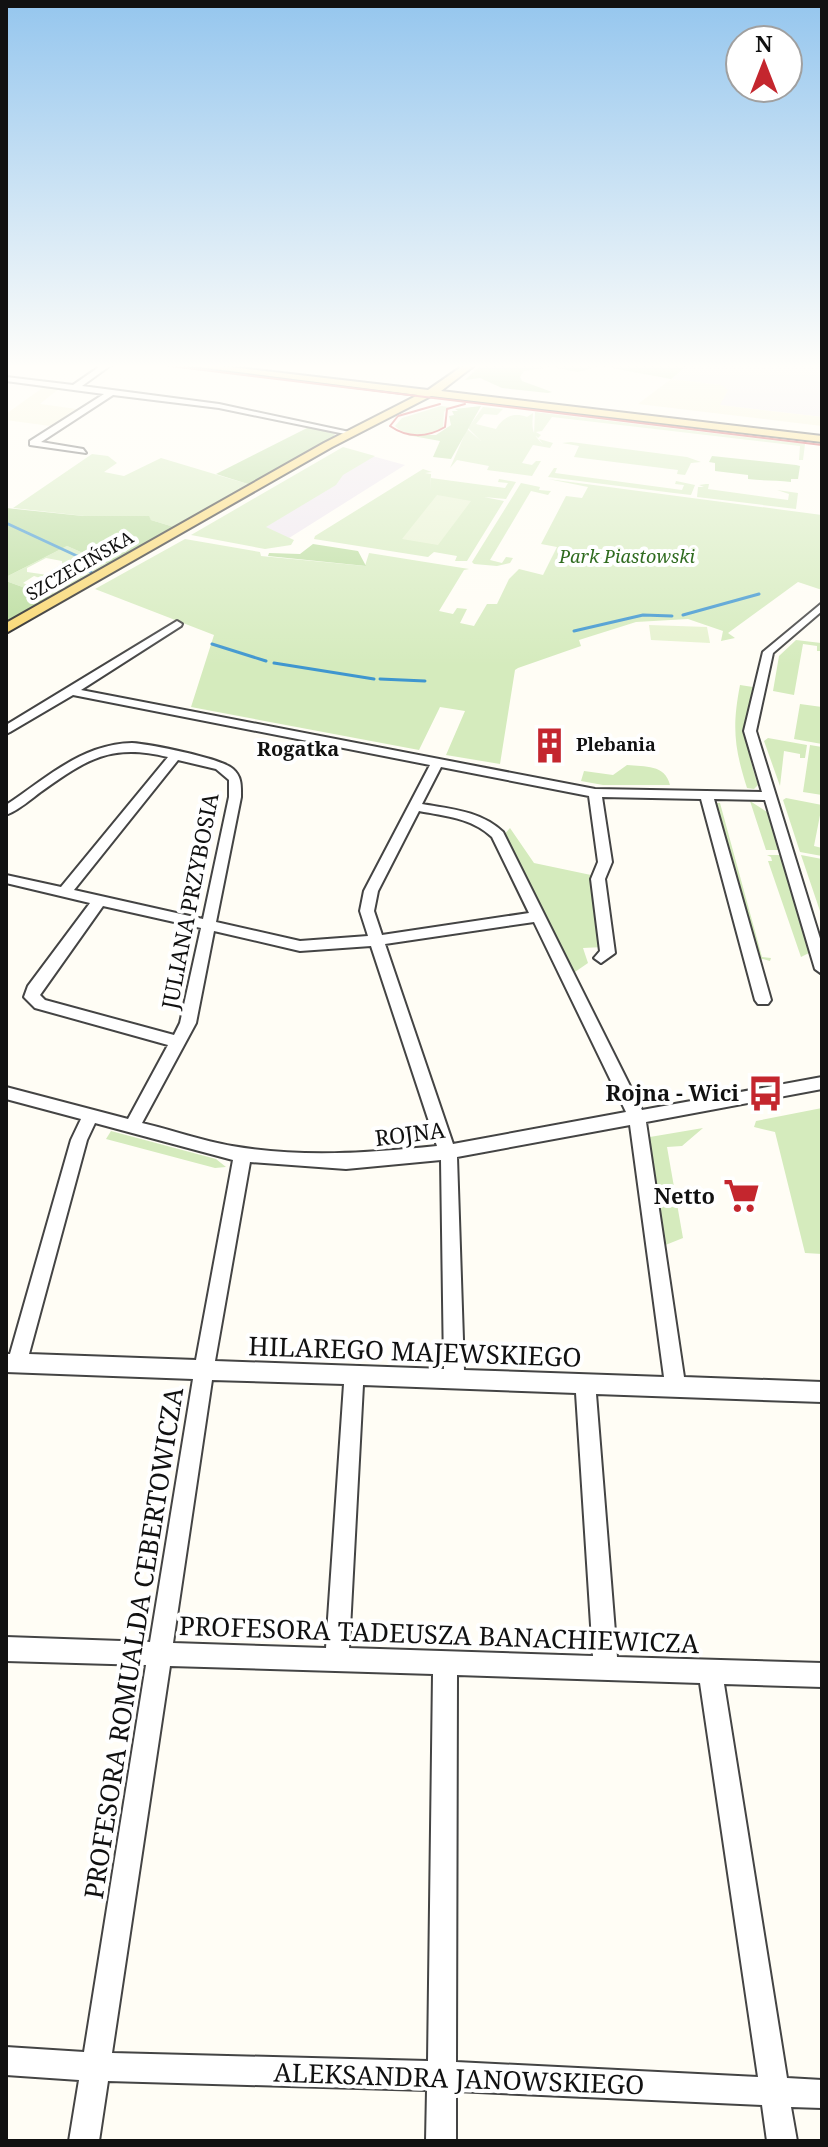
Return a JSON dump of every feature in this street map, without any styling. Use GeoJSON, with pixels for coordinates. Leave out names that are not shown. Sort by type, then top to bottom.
{"type":"FeatureCollection","features":[{"type":"Feature","properties":{"kind":"main road","name":"SZCZECIŃSKA"},"geometry":{"type":"LineString","coordinates":[[6,629],[293,465]]}},
{"type":"Feature","properties":{"kind":"street"},"geometry":{"type":"LineString","coordinates":[[822,606],[770,648],[763,663],[750,735],[822,969]]}},
{"type":"Feature","properties":{"kind":"street"},"geometry":{"type":"LineString","coordinates":[[6,730],[177,624]]}},
{"type":"Feature","properties":{"kind":"street"},"geometry":{"type":"LineString","coordinates":[[71,691],[595,793],[768,796]]}},
{"type":"Feature","properties":{"kind":"street","name":"JULIANA PRZYBOSIA"},"geometry":{"type":"LineString","coordinates":[[6,811],[104,750],[133,747],[221,766],[232,773],[235,780],[235,797],[188,1023],[131,1128]]}},
{"type":"Feature","properties":{"kind":"street"},"geometry":{"type":"LineString","coordinates":[[64,893],[175,756]]}},
{"type":"Feature","properties":{"kind":"street"},"geometry":{"type":"LineString","coordinates":[[437,763],[368,900],[369,924],[448,1152],[454,1379]]}},
{"type":"Feature","properties":{"kind":"street"},"geometry":{"type":"LineString","coordinates":[[595,793],[605,862],[598,879],[608,953],[601,958]]}},
{"type":"Feature","properties":{"kind":"street"},"geometry":{"type":"LineString","coordinates":[[707,796],[763,1000]]}},
{"type":"Feature","properties":{"kind":"street"},"geometry":{"type":"LineString","coordinates":[[414,806],[473,819],[492,828],[539,916],[637,1117],[675,1387]]}},
{"type":"Feature","properties":{"kind":"street"},"geometry":{"type":"LineString","coordinates":[[6,879],[300,946],[375,941],[539,916]]}},
{"type":"Feature","properties":{"kind":"street"},"geometry":{"type":"LineString","coordinates":[[99,901],[33,990],[32,997],[40,1004],[179,1042]]}},
{"type":"Feature","properties":{"kind":"street","name":"ROJNA"},"geometry":{"type":"LineString","coordinates":[[6,1093],[243,1155],[346,1162],[448,1152],[822,1083]]}},
{"type":"Feature","properties":{"kind":"street"},"geometry":{"type":"LineString","coordinates":[[12,1363],[79,1140],[90,1117]]}},
{"type":"Feature","properties":{"kind":"street","name":"PROFESORA ROMUALDA CEBERTOWICZA"},"geometry":{"type":"LineString","coordinates":[[84,2141],[204,1370],[243,1155]]}},
{"type":"Feature","properties":{"kind":"street","name":"HILAREGO MAJEWSKIEGO"},"geometry":{"type":"LineString","coordinates":[[12,1363],[675,1387],[821,1397]]}},
{"type":"Feature","properties":{"kind":"street"},"geometry":{"type":"LineString","coordinates":[[337,1661],[354,1375]]}},
{"type":"Feature","properties":{"kind":"street"},"geometry":{"type":"LineString","coordinates":[[585,1384],[606,1670]]}},
{"type":"Feature","properties":{"kind":"street","name":"PROFESORA TADEUSZA BANACHIEWICZA"},"geometry":{"type":"LineString","coordinates":[[6,1649],[822,1675]]}},
{"type":"Feature","properties":{"kind":"street"},"geometry":{"type":"LineString","coordinates":[[441,2141],[445,1665]]}},
{"type":"Feature","properties":{"kind":"street"},"geometry":{"type":"LineString","coordinates":[[710,1672],[782,2141]]}},
{"type":"Feature","properties":{"kind":"street","name":"ALEKSANDRA JANOWSKIEGO"},"geometry":{"type":"LineString","coordinates":[[6,2061],[96,2067],[441,2076],[822,2094]]}},
{"type":"Feature","properties":{"kind":"shaded area"},"geometry":{"type":"Polygon","coordinates":[[[357,465],[405,465],[289,538],[256,528],[357,465]]]}},
{"type":"Feature","properties":{"kind":"green space"},"geometry":{"type":"Polygon","coordinates":[[[76,465],[114,465],[104,472],[124,476],[146,465],[185,465],[251,485],[174,527],[151,520],[148,516],[84,516],[13,508],[76,465]]]}},
{"type":"Feature","properties":{"kind":"green space"},"geometry":{"type":"Polygon","coordinates":[[[233,465],[286,465],[251,485],[216,474],[233,465]]]}},
{"type":"Feature","properties":{"kind":"green space"},"geometry":{"type":"Polygon","coordinates":[[[312,465],[360,465],[343,475],[336,485],[266,527],[294,540],[291,545],[265,549],[191,535],[312,465]]]}},
{"type":"Feature","properties":{"kind":"green space"},"geometry":{"type":"Polygon","coordinates":[[[485,465],[538,465],[532,476],[487,470],[489,466],[485,465]]]}},
{"type":"Feature","properties":{"kind":"green space"},"geometry":{"type":"Polygon","coordinates":[[[640,465],[690,465],[685,475],[677,474],[678,470],[640,465]]]}},
{"type":"Feature","properties":{"kind":"green space"},"geometry":{"type":"Polygon","coordinates":[[[715,465],[800,466],[798,479],[791,479],[791,482],[753,480],[748,479],[748,475],[715,471],[715,465]]]}},
{"type":"Feature","properties":{"kind":"green space"},"geometry":{"type":"Polygon","coordinates":[[[557,468],[555,473],[682,490],[684,485],[675,484],[676,481],[695,485],[691,495],[548,477],[557,468]]]}},
{"type":"Feature","properties":{"kind":"green space"},"geometry":{"type":"Polygon","coordinates":[[[423,469],[432,472],[425,473],[431,474],[430,490],[431,478],[505,488],[508,483],[498,482],[499,479],[516,482],[506,499],[484,497],[504,501],[467,561],[455,561],[457,556],[434,552],[428,557],[314,539],[315,536],[423,469]]]}},
{"type":"Feature","properties":{"kind":"green space","name":"Park Piastowski"},"geometry":{"type":"Polygon","coordinates":[[[548,479],[822,515],[822,590],[798,582],[728,633],[735,638],[721,641],[723,631],[688,619],[636,622],[579,640],[581,646],[518,668],[515,670],[500,764],[446,755],[465,711],[440,707],[419,750],[191,707],[214,635],[95,589],[185,539],[260,552],[261,556],[365,566],[369,553],[469,569],[464,570],[439,611],[453,614],[457,608],[467,609],[460,623],[474,626],[487,604],[497,604],[509,579],[519,569],[543,575],[557,547],[541,544],[566,496],[582,498],[588,487],[548,479]]]}},
{"type":"Feature","properties":{"kind":"green space"},"geometry":{"type":"Polygon","coordinates":[[[521,483],[551,491],[548,495],[531,491],[490,560],[502,563],[506,557],[513,558],[510,563],[497,566],[474,564],[472,562],[521,483]]]}},
{"type":"Feature","properties":{"kind":"green space"},"geometry":{"type":"Polygon","coordinates":[[[709,484],[708,489],[788,500],[789,494],[777,490],[798,493],[796,509],[697,497],[698,487],[704,487],[699,485],[709,484]]]}},
{"type":"Feature","properties":{"kind":"green space"},"geometry":{"type":"Polygon","coordinates":[[[437,495],[471,501],[438,545],[402,539],[437,495]]]}},
{"type":"Feature","properties":{"kind":"green space"},"geometry":{"type":"Polygon","coordinates":[[[6,508],[83,516],[149,516],[151,520],[174,527],[108,564],[67,546],[6,577],[6,508]]]}},
{"type":"Feature","properties":{"kind":"green space"},"geometry":{"type":"Polygon","coordinates":[[[313,544],[358,551],[366,566],[268,556],[269,553],[300,554],[313,544]]]}},
{"type":"Feature","properties":{"kind":"green space"},"geometry":{"type":"Polygon","coordinates":[[[67,546],[108,564],[67,588],[56,584],[65,576],[52,570],[62,561],[46,558],[27,568],[27,572],[55,576],[49,581],[34,576],[23,583],[34,587],[44,584],[63,590],[50,597],[6,581],[6,577],[67,546]]]}},
{"type":"Feature","properties":{"kind":"green space"},"geometry":{"type":"Polygon","coordinates":[[[6,581],[50,597],[6,623],[6,581]]]}},
{"type":"Feature","properties":{"kind":"green space"},"geometry":{"type":"Polygon","coordinates":[[[649,625],[707,627],[710,643],[651,640],[649,625]]]}},
{"type":"Feature","properties":{"kind":"green space"},"geometry":{"type":"Polygon","coordinates":[[[796,640],[821,643],[821,651],[817,651],[817,646],[803,644],[794,695],[773,691],[779,656],[796,640]]]}},
{"type":"Feature","properties":{"kind":"green space"},"geometry":{"type":"Polygon","coordinates":[[[740,685],[753,687],[747,725],[750,759],[758,785],[754,789],[747,788],[737,748],[735,725],[740,685]]]}},
{"type":"Feature","properties":{"kind":"green space"},"geometry":{"type":"Polygon","coordinates":[[[800,704],[822,707],[822,744],[794,739],[800,704]]]}},
{"type":"Feature","properties":{"kind":"green space"},"geometry":{"type":"Polygon","coordinates":[[[768,738],[807,745],[805,758],[784,751],[780,786],[764,741],[768,738]]]}},
{"type":"Feature","properties":{"kind":"green space"},"geometry":{"type":"Polygon","coordinates":[[[810,745],[822,747],[822,795],[803,792],[810,745]]]}},
{"type":"Feature","properties":{"kind":"green space"},"geometry":{"type":"Polygon","coordinates":[[[627,765],[659,770],[670,785],[603,785],[581,781],[584,771],[613,775],[627,765]]]}},
{"type":"Feature","properties":{"kind":"green space"},"geometry":{"type":"Polygon","coordinates":[[[783,800],[822,805],[814,846],[822,848],[822,856],[800,852],[783,800]]]}},
{"type":"Feature","properties":{"kind":"green space"},"geometry":{"type":"Polygon","coordinates":[[[750,801],[767,812],[780,850],[766,850],[750,801]]]}},
{"type":"Feature","properties":{"kind":"green space"},"geometry":{"type":"Polygon","coordinates":[[[713,803],[720,803],[762,957],[771,958],[770,961],[755,957],[713,803]]]}},
{"type":"Feature","properties":{"kind":"green space"},"geometry":{"type":"Polygon","coordinates":[[[510,828],[534,863],[591,875],[604,947],[583,948],[588,963],[572,974],[503,836],[510,828]]]}},
{"type":"Feature","properties":{"kind":"green space"},"geometry":{"type":"Polygon","coordinates":[[[767,855],[780,855],[811,952],[801,957],[768,861],[772,861],[771,857],[767,855]]]}},
{"type":"Feature","properties":{"kind":"green space"},"geometry":{"type":"Polygon","coordinates":[[[801,855],[822,859],[822,917],[801,855]]]}},
{"type":"Feature","properties":{"kind":"green space"},"geometry":{"type":"Polygon","coordinates":[[[822,1108],[822,1254],[805,1253],[775,1132],[754,1127],[756,1121],[822,1108]]]}},
{"type":"Feature","properties":{"kind":"green space"},"geometry":{"type":"Polygon","coordinates":[[[703,1128],[682,1146],[667,1147],[683,1238],[663,1246],[644,1138],[703,1128]]]}},
{"type":"Feature","properties":{"kind":"green space"},"geometry":{"type":"Polygon","coordinates":[[[111,1131],[216,1159],[226,1167],[215,1168],[106,1139],[111,1131]]]}},
{"type":"Feature","properties":{"kind":"waterway"},"geometry":{"type":"LineString","coordinates":[[6,523],[90,562],[83,567],[91,572]]}},
{"type":"Feature","properties":{"kind":"waterway"},"geometry":{"type":"LineString","coordinates":[[683,615],[759,594]]}},
{"type":"Feature","properties":{"kind":"waterway"},"geometry":{"type":"LineString","coordinates":[[574,631],[643,615],[672,616]]}},
{"type":"Feature","properties":{"kind":"waterway"},"geometry":{"type":"LineString","coordinates":[[212,644],[266,661]]}},
{"type":"Feature","properties":{"kind":"waterway"},"geometry":{"type":"LineString","coordinates":[[274,663],[374,679]]}},
{"type":"Feature","properties":{"kind":"waterway"},"geometry":{"type":"LineString","coordinates":[[380,679],[425,681]]}},
{"type":"Feature","properties":{"kind":"place","name":"Plebania"},"geometry":{"type":"Point","coordinates":[550,745]}},
{"type":"Feature","properties":{"kind":"place","name":"Rojna - Wici"},"geometry":{"type":"Point","coordinates":[765,1093]}},
{"type":"Feature","properties":{"kind":"place","name":"Netto"},"geometry":{"type":"Point","coordinates":[741,1196]}},
{"type":"Feature","properties":{"kind":"district","name":"Rogatka"},"geometry":{"type":"Point","coordinates":[298,749]}}]}
